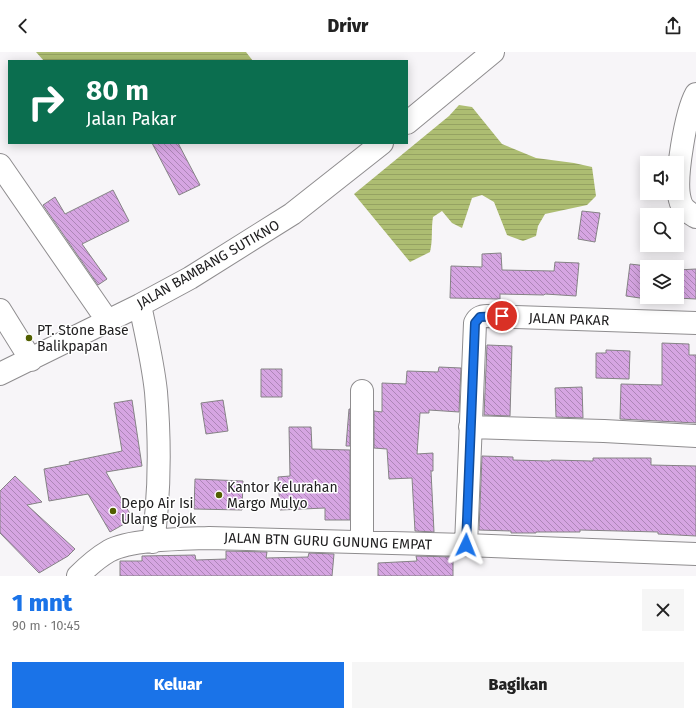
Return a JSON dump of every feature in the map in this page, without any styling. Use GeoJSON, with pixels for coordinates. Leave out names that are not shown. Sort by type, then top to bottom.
{"type":"FeatureCollection","features":[{"type":"Feature","properties":{"kind":"street"},"geometry":{"type":"LineString","coordinates":[[408,122],[493,52]]}},
{"type":"Feature","properties":{"kind":"street"},"geometry":{"type":"LineString","coordinates":[[696,94],[690,136],[678,182],[680,200],[685,210],[696,217]]}},
{"type":"Feature","properties":{"kind":"street","name":"JALAN BAMBANG SUTIKNO"},"geometry":{"type":"LineString","coordinates":[[0,374],[140,305],[190,278],[292,214],[381,144]]}},
{"type":"Feature","properties":{"kind":"street"},"geometry":{"type":"LineString","coordinates":[[0,165],[107,320]]}},
{"type":"Feature","properties":{"kind":"street"},"geometry":{"type":"LineString","coordinates":[[140,305],[149,348],[156,398],[159,449],[156,522],[153,542]]}},
{"type":"Feature","properties":{"kind":"street"},"geometry":{"type":"LineString","coordinates":[[0,310],[30,360]]}},
{"type":"Feature","properties":{"kind":"street","name":"JALAN PAKAR"},"geometry":{"type":"LineString","coordinates":[[466,545],[475,323],[480,317],[487,316],[696,324]]}},
{"type":"Feature","properties":{"kind":"street"},"geometry":{"type":"LineString","coordinates":[[362,392],[362,542]]}},
{"type":"Feature","properties":{"kind":"street"},"geometry":{"type":"LineString","coordinates":[[470,427],[604,431],[696,436]]}},
{"type":"Feature","properties":{"kind":"street","name":"JALAN BTN GURU GUNUNG EMPAT"},"geometry":{"type":"LineString","coordinates":[[78,576],[92,562],[110,550],[128,545],[209,538],[466,545],[696,554]]}},
{"type":"Feature","properties":{"kind":"shaded area"},"geometry":{"type":"Polygon","coordinates":[[[36,52],[246,52],[252,60],[43,60],[36,52]]]}},
{"type":"Feature","properties":{"kind":"shaded area"},"geometry":{"type":"Polygon","coordinates":[[[459,105],[472,107],[502,144],[536,158],[592,167],[596,196],[587,205],[545,214],[538,226],[536,236],[523,241],[507,235],[494,202],[482,195],[472,198],[462,228],[452,223],[442,211],[433,217],[430,252],[410,262],[354,194],[449,116],[459,105]]]}},
{"type":"Feature","properties":{"kind":"building"},"geometry":{"type":"Polygon","coordinates":[[[153,144],[179,144],[200,185],[179,195],[153,144]]]}},
{"type":"Feature","properties":{"kind":"building"},"geometry":{"type":"Polygon","coordinates":[[[113,190],[129,221],[82,244],[107,279],[98,285],[43,205],[55,197],[65,214],[113,190]]]}},
{"type":"Feature","properties":{"kind":"building"},"geometry":{"type":"Polygon","coordinates":[[[582,211],[600,213],[595,242],[578,239],[582,211]]]}},
{"type":"Feature","properties":{"kind":"building"},"geometry":{"type":"Polygon","coordinates":[[[501,253],[502,270],[554,271],[555,262],[579,263],[576,296],[500,294],[500,299],[450,298],[451,266],[482,267],[482,254],[501,253]]]}},
{"type":"Feature","properties":{"kind":"building"},"geometry":{"type":"Polygon","coordinates":[[[630,264],[640,265],[640,298],[626,296],[630,264]]]}},
{"type":"Feature","properties":{"kind":"building"},"geometry":{"type":"Polygon","coordinates":[[[696,269],[696,299],[684,298],[684,270],[696,269]]]}},
{"type":"Feature","properties":{"kind":"building"},"geometry":{"type":"Polygon","coordinates":[[[662,343],[689,344],[689,355],[696,355],[696,423],[620,419],[621,384],[662,385],[662,343]]]}},
{"type":"Feature","properties":{"kind":"building"},"geometry":{"type":"Polygon","coordinates":[[[487,345],[512,346],[510,416],[484,415],[487,345]]]}},
{"type":"Feature","properties":{"kind":"building"},"geometry":{"type":"Polygon","coordinates":[[[606,350],[630,351],[629,379],[596,378],[596,353],[606,353],[606,350]]]}},
{"type":"Feature","properties":{"kind":"building"},"geometry":{"type":"Polygon","coordinates":[[[439,367],[461,368],[459,412],[429,410],[429,413],[420,413],[417,454],[433,453],[433,471],[431,471],[434,532],[415,531],[412,478],[389,479],[387,449],[374,448],[374,411],[382,412],[382,383],[406,384],[407,371],[438,372],[439,367]]]}},
{"type":"Feature","properties":{"kind":"building"},"geometry":{"type":"Polygon","coordinates":[[[261,369],[282,369],[282,397],[261,397],[261,369]]]}},
{"type":"Feature","properties":{"kind":"building"},"geometry":{"type":"Polygon","coordinates":[[[582,387],[583,418],[556,417],[555,388],[582,387]]]}},
{"type":"Feature","properties":{"kind":"building"},"geometry":{"type":"Polygon","coordinates":[[[132,400],[142,466],[106,472],[133,519],[110,532],[88,494],[49,501],[44,469],[122,451],[114,403],[132,400]]]}},
{"type":"Feature","properties":{"kind":"building"},"geometry":{"type":"Polygon","coordinates":[[[223,400],[228,431],[206,434],[201,403],[223,400]]]}},
{"type":"Feature","properties":{"kind":"building"},"geometry":{"type":"Polygon","coordinates":[[[349,409],[350,446],[346,446],[349,409]]]}},
{"type":"Feature","properties":{"kind":"building"},"geometry":{"type":"Polygon","coordinates":[[[289,427],[311,427],[312,449],[350,450],[350,520],[325,520],[325,508],[280,510],[278,477],[290,476],[289,427]]]}},
{"type":"Feature","properties":{"kind":"building"},"geometry":{"type":"Polygon","coordinates":[[[482,456],[513,457],[513,460],[550,461],[593,461],[593,458],[651,458],[651,465],[696,466],[696,536],[658,534],[658,532],[580,530],[580,532],[511,533],[511,531],[479,530],[482,456]]]}},
{"type":"Feature","properties":{"kind":"building"},"geometry":{"type":"Polygon","coordinates":[[[15,476],[42,502],[27,505],[75,549],[68,556],[39,573],[0,533],[0,491],[15,476]]]}},
{"type":"Feature","properties":{"kind":"building","name":"Kantor Kelurahan Margo Mulyo"},"geometry":{"type":"Polygon","coordinates":[[[195,479],[243,481],[242,510],[194,509],[195,479]]]}},
{"type":"Feature","properties":{"kind":"building"},"geometry":{"type":"Polygon","coordinates":[[[226,551],[267,552],[266,558],[308,557],[309,553],[334,554],[332,576],[120,576],[120,561],[142,561],[142,556],[195,555],[196,560],[226,559],[226,551]]]}},
{"type":"Feature","properties":{"kind":"building"},"geometry":{"type":"Polygon","coordinates":[[[416,556],[453,557],[453,576],[378,576],[378,563],[417,561],[416,556]]]}},
{"type":"Feature","properties":{"kind":"place","name":"PT. Stone Base Balikpapan"},"geometry":{"type":"Point","coordinates":[29,338]}},
{"type":"Feature","properties":{"kind":"place","name":"Kantor Kelurahan Margo Mulyo"},"geometry":{"type":"Point","coordinates":[219,495]}},
{"type":"Feature","properties":{"kind":"place","name":"Depo Air Isi Ulang Pojok"},"geometry":{"type":"Point","coordinates":[113,511]}},
{"type":"Feature","properties":{"kind":"route"},"geometry":{"type":"LineString","coordinates":[[466,545],[475,323],[476,320],[483,316],[502,316]]}}]}
